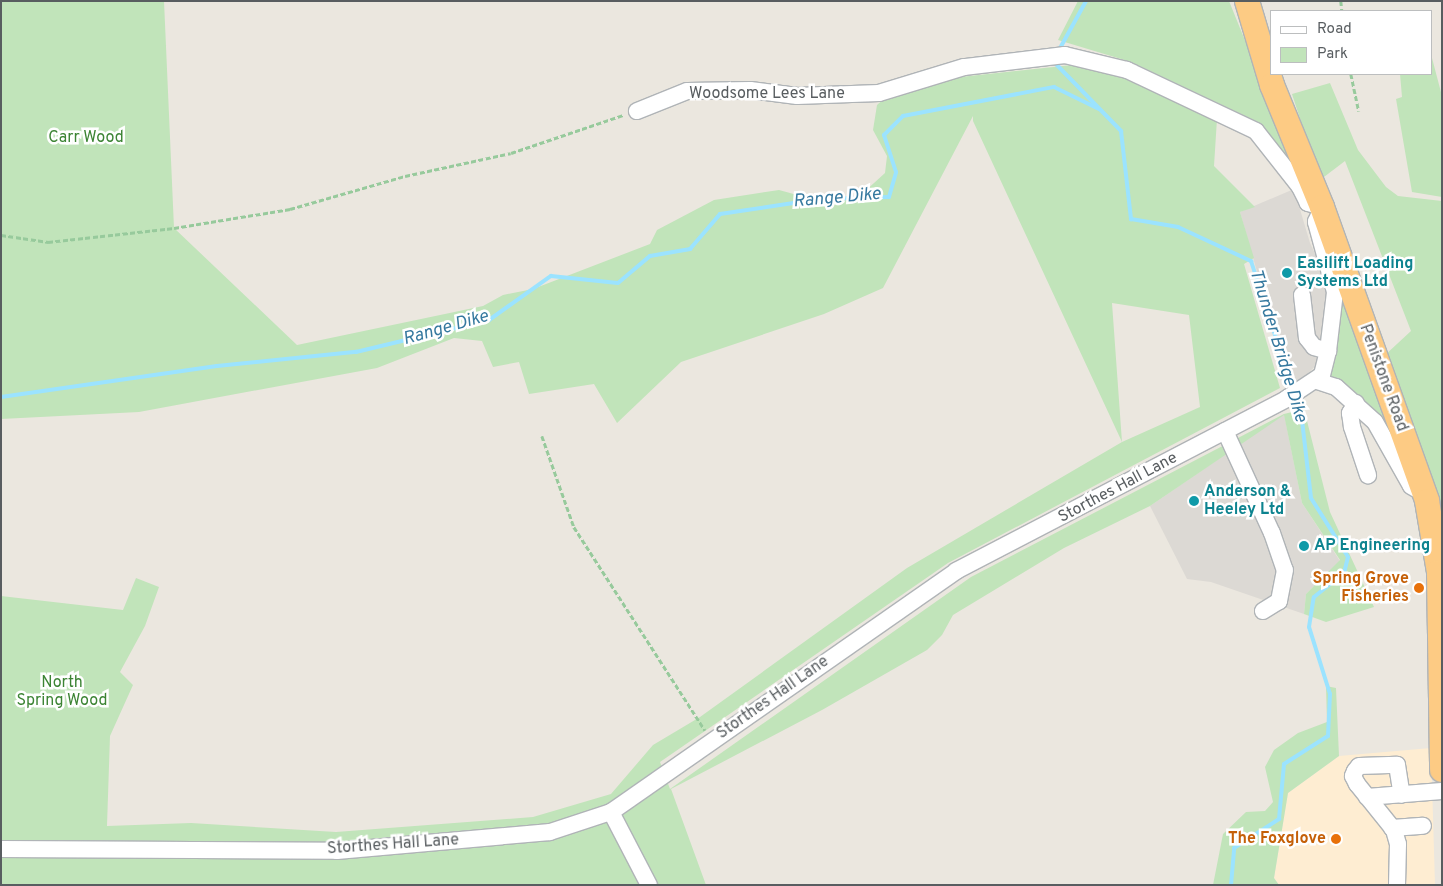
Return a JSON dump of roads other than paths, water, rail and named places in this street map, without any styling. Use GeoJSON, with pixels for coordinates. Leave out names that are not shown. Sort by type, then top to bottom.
{"type":"FeatureCollection","features":[{"type":"Feature","properties":{"kind":"highway","name":"Penistone Road"},"geometry":{"type":"LineString","coordinates":[[1247,1],[1272,85],[1322,207],[1425,493],[1439,572],[1442,770]]}},
{"type":"Feature","properties":{"kind":"street","name":"Woodsome Lees Lane"},"geometry":{"type":"LineString","coordinates":[[636,111],[688,91],[750,90],[797,96],[878,93],[964,67],[1065,55],[1127,70],[1256,131],[1300,187],[1308,203],[1322,207]]}},
{"type":"Feature","properties":{"kind":"street"},"geometry":{"type":"LineString","coordinates":[[1322,207],[1316,222],[1335,292],[1328,351],[1312,384],[1336,388],[1356,403],[1375,422],[1412,486],[1425,493]]}},
{"type":"Feature","properties":{"kind":"street"},"geometry":{"type":"LineString","coordinates":[[1302,295],[1306,338],[1314,347],[1328,351]]}},
{"type":"Feature","properties":{"kind":"street","name":"Storthes Hall Lane"},"geometry":{"type":"LineString","coordinates":[[1,848],[337,851],[550,832],[612,812],[711,740],[956,571],[1312,384]]}},
{"type":"Feature","properties":{"kind":"street"},"geometry":{"type":"LineString","coordinates":[[1356,403],[1350,413],[1352,427],[1368,475]]}},
{"type":"Feature","properties":{"kind":"street"},"geometry":{"type":"LineString","coordinates":[[1225,431],[1272,533],[1285,570],[1279,601],[1263,611]]}},
{"type":"Feature","properties":{"kind":"street"},"geometry":{"type":"LineString","coordinates":[[1397,885],[1398,844],[1392,828],[1353,776],[1360,766],[1397,765],[1402,795]]}},
{"type":"Feature","properties":{"kind":"street"},"geometry":{"type":"LineString","coordinates":[[1367,797],[1442,791]]}},
{"type":"Feature","properties":{"kind":"street"},"geometry":{"type":"LineString","coordinates":[[612,812],[649,885]]}},
{"type":"Feature","properties":{"kind":"street"},"geometry":{"type":"LineString","coordinates":[[1392,828],[1423,826]]}},
{"type":"Feature","properties":{"kind":"waterway","name":"Thunder Bridge Dike"},"geometry":{"type":"LineString","coordinates":[[1059,50],[1086,1]]}},
{"type":"Feature","properties":{"kind":"waterway","name":"Thunder Bridge Dike"},"geometry":{"type":"LineString","coordinates":[[1053,61],[1121,131],[1131,219],[1178,227],[1251,261],[1293,390]]}},
{"type":"Feature","properties":{"kind":"waterway","name":"Range Dike"},"geometry":{"type":"LineString","coordinates":[[1,397],[217,366],[356,352],[489,320],[551,276],[618,283],[650,256],[690,249],[720,214],[820,199],[889,197],[896,172],[884,135],[903,116],[1054,87],[1099,109]]}},
{"type":"Feature","properties":{"kind":"waterway","name":"Thunder Bridge Dike"},"geometry":{"type":"LineString","coordinates":[[1231,885],[1234,848],[1279,819],[1284,764],[1328,736],[1330,694],[1309,627],[1314,597],[1344,573],[1348,557],[1311,498],[1301,412],[1295,397]]}},
{"type":"Feature","properties":{"kind":"place","name":"Easilift Loading Systems Ltd"},"geometry":{"type":"Point","coordinates":[1287,273]}},
{"type":"Feature","properties":{"kind":"place","name":"Anderson & Heeley Ltd"},"geometry":{"type":"Point","coordinates":[1194,501]}},
{"type":"Feature","properties":{"kind":"place","name":"AP Engineering"},"geometry":{"type":"Point","coordinates":[1304,546]}},
{"type":"Feature","properties":{"kind":"place","name":"Spring Grove Fisheries"},"geometry":{"type":"Point","coordinates":[1419,588]}},
{"type":"Feature","properties":{"kind":"place","name":"The Foxglove"},"geometry":{"type":"Point","coordinates":[1336,839]}},
{"type":"Feature","properties":{"kind":"park label","name":"Carr Wood"},"geometry":{"type":"Point","coordinates":[86,138]}},
{"type":"Feature","properties":{"kind":"park label","name":"North Spring Wood"},"geometry":{"type":"Point","coordinates":[62,692]}}]}
